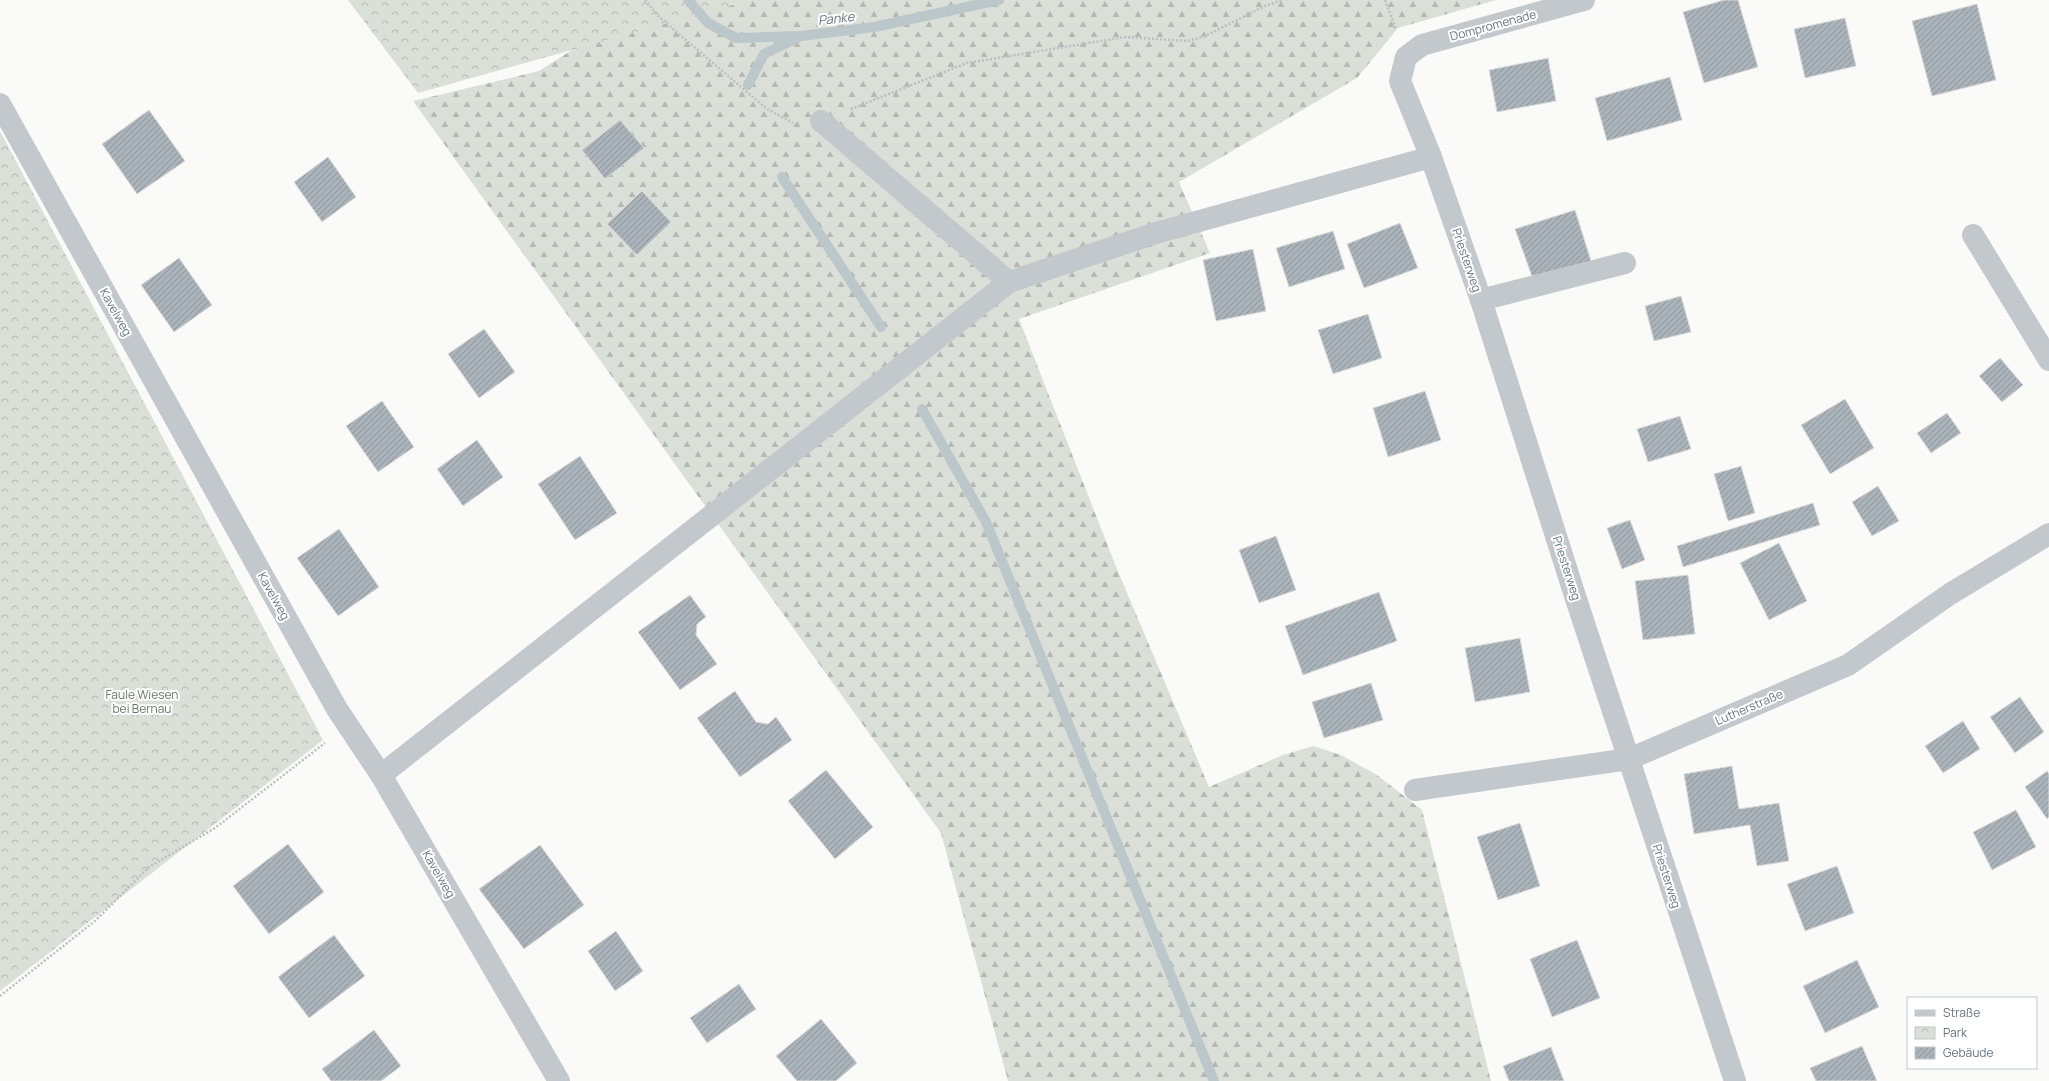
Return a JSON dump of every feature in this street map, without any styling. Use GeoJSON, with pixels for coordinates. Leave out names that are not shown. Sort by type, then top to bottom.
{"type":"FeatureCollection","features":[{"type":"Feature","properties":{"kind":"street","name":"Dompromenade"},"geometry":{"type":"LineString","coordinates":[[1406,57],[1422,45],[1584,0]]}},
{"type":"Feature","properties":{"kind":"street","name":"Priesterweg"},"geometry":{"type":"LineString","coordinates":[[1406,57],[1400,81],[1431,157],[1481,300],[1734,1081]]}},
{"type":"Feature","properties":{"kind":"street","name":"Kavelweg"},"geometry":{"type":"LineString","coordinates":[[0,104],[347,725],[381,775],[559,1081]]}},
{"type":"Feature","properties":{"kind":"street"},"geometry":{"type":"LineString","coordinates":[[820,121],[1009,282]]}},
{"type":"Feature","properties":{"kind":"street"},"geometry":{"type":"LineString","coordinates":[[381,775],[1009,282],[1156,233],[1431,157]]}},
{"type":"Feature","properties":{"kind":"street"},"geometry":{"type":"LineString","coordinates":[[1973,235],[2049,360]]}},
{"type":"Feature","properties":{"kind":"street"},"geometry":{"type":"LineString","coordinates":[[1481,300],[1625,263]]}},
{"type":"Feature","properties":{"kind":"street","name":"Lutherstraße"},"geometry":{"type":"LineString","coordinates":[[1415,790],[1629,758],[1848,665],[1950,594],[2049,534]]}},
{"type":"Feature","properties":{"kind":"path"},"geometry":{"type":"LineString","coordinates":[[645,0],[658,17],[766,109],[798,125],[820,121],[967,63],[1125,37],[1187,41],[1203,37],[1265,6],[1282,0]]}},
{"type":"Feature","properties":{"kind":"path"},"geometry":{"type":"LineString","coordinates":[[0,996],[96,921],[149,867],[215,828],[347,725]]}},
{"type":"Feature","properties":{"kind":"green space"},"geometry":{"type":"Polygon","coordinates":[[[348,0],[751,0],[418,93],[348,0]]]}},
{"type":"Feature","properties":{"kind":"green space"},"geometry":{"type":"Polygon","coordinates":[[[650,0],[1496,0],[1398,28],[1357,78],[1179,182],[1210,253],[1019,319],[1117,569],[1209,787],[1283,755],[1313,746],[1341,755],[1377,775],[1422,810],[1491,1081],[1008,1081],[941,833],[413,101],[539,71],[650,0]]]}},
{"type":"Feature","properties":{"kind":"green space","name":"Faule Wiesen bei Bernau"},"geometry":{"type":"Polygon","coordinates":[[[0,131],[323,740],[0,991],[0,131]]]}},
{"type":"Feature","properties":{"kind":"building"},"geometry":{"type":"Polygon","coordinates":[[[1724,0],[1738,0],[1758,67],[1704,83],[1683,12],[1724,0]]]}},
{"type":"Feature","properties":{"kind":"building"},"geometry":{"type":"Polygon","coordinates":[[[1977,4],[1996,80],[1932,96],[1912,21],[1977,4]]]}},
{"type":"Feature","properties":{"kind":"building"},"geometry":{"type":"Polygon","coordinates":[[[1845,18],[1856,66],[1805,78],[1794,29],[1845,18]]]}},
{"type":"Feature","properties":{"kind":"building"},"geometry":{"type":"Polygon","coordinates":[[[1548,58],[1556,101],[1497,112],[1489,70],[1548,58]]]}},
{"type":"Feature","properties":{"kind":"building"},"geometry":{"type":"Polygon","coordinates":[[[1670,77],[1682,120],[1607,141],[1595,98],[1670,77]]]}},
{"type":"Feature","properties":{"kind":"building"},"geometry":{"type":"Polygon","coordinates":[[[149,110],[185,161],[137,194],[102,144],[149,110]]]}},
{"type":"Feature","properties":{"kind":"building"},"geometry":{"type":"Polygon","coordinates":[[[620,120],[644,148],[605,179],[582,150],[620,120]]]}},
{"type":"Feature","properties":{"kind":"building"},"geometry":{"type":"Polygon","coordinates":[[[328,157],[356,197],[322,222],[294,182],[328,157]]]}},
{"type":"Feature","properties":{"kind":"building"},"geometry":{"type":"Polygon","coordinates":[[[642,191],[671,222],[637,255],[607,224],[642,191]]]}},
{"type":"Feature","properties":{"kind":"building"},"geometry":{"type":"Polygon","coordinates":[[[1575,210],[1592,264],[1534,282],[1515,229],[1575,210]]]}},
{"type":"Feature","properties":{"kind":"building"},"geometry":{"type":"Polygon","coordinates":[[[1400,223],[1418,268],[1364,288],[1347,244],[1400,223]]]}},
{"type":"Feature","properties":{"kind":"building"},"geometry":{"type":"Polygon","coordinates":[[[1333,231],[1345,269],[1289,287],[1276,248],[1333,231]]]}},
{"type":"Feature","properties":{"kind":"building"},"geometry":{"type":"Polygon","coordinates":[[[1253,249],[1266,311],[1216,321],[1203,260],[1253,249]]]}},
{"type":"Feature","properties":{"kind":"building"},"geometry":{"type":"Polygon","coordinates":[[[179,258],[212,305],[174,332],[141,285],[179,258]]]}},
{"type":"Feature","properties":{"kind":"building"},"geometry":{"type":"Polygon","coordinates":[[[1681,296],[1691,332],[1654,341],[1645,306],[1681,296]]]}},
{"type":"Feature","properties":{"kind":"building"},"geometry":{"type":"Polygon","coordinates":[[[1368,314],[1382,358],[1333,374],[1318,330],[1368,314]]]}},
{"type":"Feature","properties":{"kind":"building"},"geometry":{"type":"Polygon","coordinates":[[[484,329],[515,372],[479,398],[448,354],[484,329]]]}},
{"type":"Feature","properties":{"kind":"building"},"geometry":{"type":"Polygon","coordinates":[[[2000,358],[2023,385],[2002,402],[1979,376],[2000,358]]]}},
{"type":"Feature","properties":{"kind":"building"},"geometry":{"type":"Polygon","coordinates":[[[1425,391],[1441,440],[1388,457],[1373,408],[1425,391]]]}},
{"type":"Feature","properties":{"kind":"building"},"geometry":{"type":"Polygon","coordinates":[[[1845,399],[1874,448],[1830,474],[1801,425],[1845,399]]]}},
{"type":"Feature","properties":{"kind":"building"},"geometry":{"type":"Polygon","coordinates":[[[382,401],[414,447],[378,472],[346,426],[382,401]]]}},
{"type":"Feature","properties":{"kind":"building"},"geometry":{"type":"Polygon","coordinates":[[[1947,413],[1961,433],[1931,453],[1917,433],[1947,413]]]}},
{"type":"Feature","properties":{"kind":"building"},"geometry":{"type":"Polygon","coordinates":[[[1680,416],[1691,449],[1648,462],[1637,429],[1680,416]]]}},
{"type":"Feature","properties":{"kind":"building"},"geometry":{"type":"Polygon","coordinates":[[[477,440],[503,477],[463,506],[437,469],[477,440]]]}},
{"type":"Feature","properties":{"kind":"building"},"geometry":{"type":"Polygon","coordinates":[[[580,456],[617,513],[575,540],[538,484],[580,456]]]}},
{"type":"Feature","properties":{"kind":"building"},"geometry":{"type":"Polygon","coordinates":[[[1741,466],[1755,513],[1728,521],[1714,474],[1741,466]]]}},
{"type":"Feature","properties":{"kind":"building"},"geometry":{"type":"Polygon","coordinates":[[[1878,486],[1899,521],[1872,536],[1852,502],[1878,486]]]}},
{"type":"Feature","properties":{"kind":"building"},"geometry":{"type":"Polygon","coordinates":[[[1813,503],[1820,525],[1683,567],[1677,546],[1813,503]]]}},
{"type":"Feature","properties":{"kind":"building"},"geometry":{"type":"Polygon","coordinates":[[[1630,520],[1645,560],[1622,569],[1607,528],[1630,520]]]}},
{"type":"Feature","properties":{"kind":"building"},"geometry":{"type":"Polygon","coordinates":[[[339,529],[379,587],[338,616],[297,558],[339,529]]]}},
{"type":"Feature","properties":{"kind":"building"},"geometry":{"type":"Polygon","coordinates":[[[1276,536],[1296,590],[1259,603],[1239,550],[1276,536]]]}},
{"type":"Feature","properties":{"kind":"building"},"geometry":{"type":"Polygon","coordinates":[[[1779,543],[1807,601],[1769,620],[1740,563],[1779,543]]]}},
{"type":"Feature","properties":{"kind":"building"},"geometry":{"type":"Polygon","coordinates":[[[1688,575],[1695,634],[1643,640],[1635,581],[1688,575]]]}},
{"type":"Feature","properties":{"kind":"building"},"geometry":{"type":"Polygon","coordinates":[[[1379,592],[1397,641],[1303,675],[1285,626],[1379,592]]]}},
{"type":"Feature","properties":{"kind":"building"},"geometry":{"type":"Polygon","coordinates":[[[690,595],[706,617],[697,624],[696,635],[717,664],[680,690],[638,632],[690,595]]]}},
{"type":"Feature","properties":{"kind":"building"},"geometry":{"type":"Polygon","coordinates":[[[1520,638],[1530,692],[1475,702],[1465,648],[1520,638]]]}},
{"type":"Feature","properties":{"kind":"building"},"geometry":{"type":"Polygon","coordinates":[[[1371,683],[1383,720],[1324,738],[1312,702],[1371,683]]]}},
{"type":"Feature","properties":{"kind":"building"},"geometry":{"type":"Polygon","coordinates":[[[735,691],[756,722],[768,724],[776,717],[792,740],[740,777],[697,718],[735,691]]]}},
{"type":"Feature","properties":{"kind":"building"},"geometry":{"type":"Polygon","coordinates":[[[2020,697],[2044,732],[2015,753],[1990,717],[2020,697]]]}},
{"type":"Feature","properties":{"kind":"building"},"geometry":{"type":"Polygon","coordinates":[[[1963,721],[1980,749],[1943,773],[1925,746],[1963,721]]]}},
{"type":"Feature","properties":{"kind":"building"},"geometry":{"type":"Polygon","coordinates":[[[1732,766],[1739,809],[1779,803],[1789,861],[1757,866],[1750,825],[1694,834],[1684,774],[1732,766]]]}},
{"type":"Feature","properties":{"kind":"building"},"geometry":{"type":"Polygon","coordinates":[[[826,770],[873,827],[835,859],[788,801],[826,770]]]}},
{"type":"Feature","properties":{"kind":"building"},"geometry":{"type":"Polygon","coordinates":[[[2047,771],[2049,774],[2049,817],[2047,819],[2025,787],[2047,771]]]}},
{"type":"Feature","properties":{"kind":"building"},"geometry":{"type":"Polygon","coordinates":[[[2016,810],[2036,847],[1992,870],[1973,832],[2016,810]]]}},
{"type":"Feature","properties":{"kind":"building"},"geometry":{"type":"Polygon","coordinates":[[[1520,823],[1540,886],[1498,900],[1477,837],[1520,823]]]}},
{"type":"Feature","properties":{"kind":"building"},"geometry":{"type":"Polygon","coordinates":[[[288,844],[324,892],[269,934],[233,886],[288,844]]]}},
{"type":"Feature","properties":{"kind":"building"},"geometry":{"type":"Polygon","coordinates":[[[540,845],[584,905],[524,949],[479,889],[540,845]]]}},
{"type":"Feature","properties":{"kind":"building"},"geometry":{"type":"Polygon","coordinates":[[[1837,866],[1854,913],[1805,931],[1787,884],[1837,866]]]}},
{"type":"Feature","properties":{"kind":"building"},"geometry":{"type":"Polygon","coordinates":[[[616,931],[643,971],[615,991],[588,951],[616,931]]]}},
{"type":"Feature","properties":{"kind":"building"},"geometry":{"type":"Polygon","coordinates":[[[334,935],[365,976],[309,1018],[278,977],[334,935]]]}},
{"type":"Feature","properties":{"kind":"building"},"geometry":{"type":"Polygon","coordinates":[[[1577,940],[1600,998],[1552,1017],[1530,959],[1577,940]]]}},
{"type":"Feature","properties":{"kind":"building"},"geometry":{"type":"Polygon","coordinates":[[[1857,960],[1879,1007],[1825,1033],[1803,986],[1857,960]]]}},
{"type":"Feature","properties":{"kind":"building"},"geometry":{"type":"Polygon","coordinates":[[[739,984],[756,1009],[707,1043],[690,1018],[739,984]]]}},
{"type":"Feature","properties":{"kind":"building"},"geometry":{"type":"Polygon","coordinates":[[[821,1019],[857,1063],[836,1081],[797,1081],[776,1056],[821,1019]]]}},
{"type":"Feature","properties":{"kind":"building"},"geometry":{"type":"Polygon","coordinates":[[[374,1030],[401,1066],[381,1081],[331,1081],[322,1069],[374,1030]]]}},
{"type":"Feature","properties":{"kind":"building"},"geometry":{"type":"Polygon","coordinates":[[[1862,1046],[1877,1081],[1816,1081],[1810,1068],[1862,1046]]]}},
{"type":"Feature","properties":{"kind":"building"},"geometry":{"type":"Polygon","coordinates":[[[1551,1047],[1564,1081],[1509,1081],[1503,1066],[1551,1047]]]}},
{"type":"Feature","properties":{"kind":"waterway","name":"Panke"},"geometry":{"type":"LineString","coordinates":[[688,0],[708,23],[736,38],[801,36],[874,27],[999,0]]}},
{"type":"Feature","properties":{"kind":"waterway"},"geometry":{"type":"LineString","coordinates":[[748,85],[764,54],[797,38]]}},
{"type":"Feature","properties":{"kind":"waterway"},"geometry":{"type":"LineString","coordinates":[[782,177],[881,327]]}},
{"type":"Feature","properties":{"kind":"waterway"},"geometry":{"type":"LineString","coordinates":[[922,409],[986,522],[1214,1081]]}}]}
